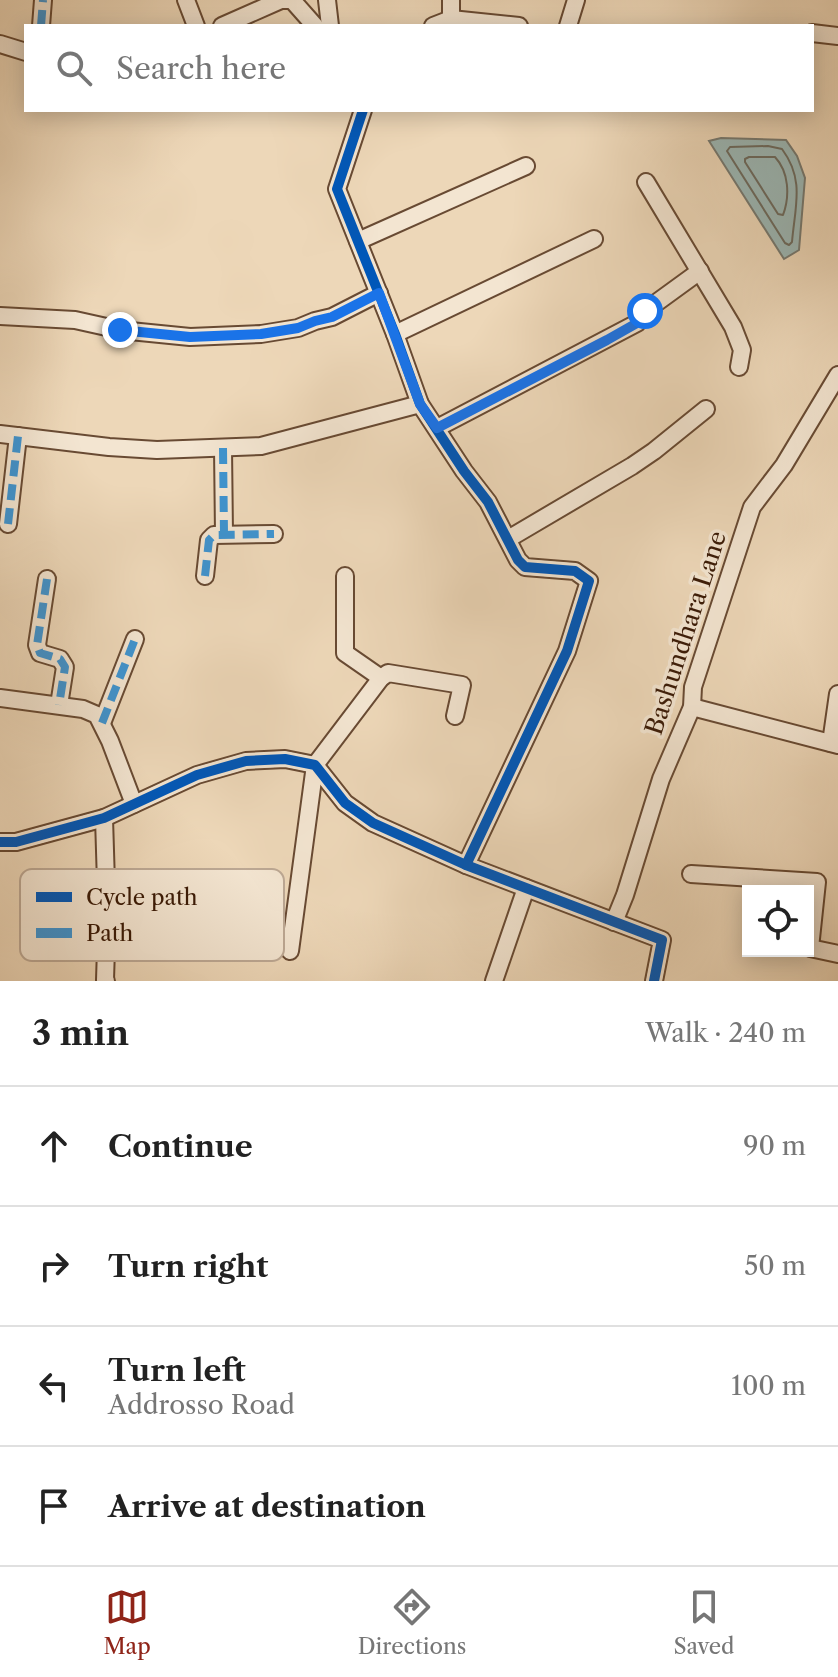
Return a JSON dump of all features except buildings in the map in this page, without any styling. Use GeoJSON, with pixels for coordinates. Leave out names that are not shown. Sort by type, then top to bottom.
{"type":"FeatureCollection","features":[{"type":"Feature","properties":{"kind":"street"},"geometry":{"type":"LineString","coordinates":[[41,24],[43,0]]}},
{"type":"Feature","properties":{"kind":"street"},"geometry":{"type":"LineString","coordinates":[[186,0],[195,24]]}},
{"type":"Feature","properties":{"kind":"street"},"geometry":{"type":"LineString","coordinates":[[227,24],[281,0],[292,0],[313,24]]}},
{"type":"Feature","properties":{"kind":"street"},"geometry":{"type":"LineString","coordinates":[[327,0],[330,24]]}},
{"type":"Feature","properties":{"kind":"street"},"geometry":{"type":"LineString","coordinates":[[451,0],[451,19]]}},
{"type":"Feature","properties":{"kind":"street"},"geometry":{"type":"LineString","coordinates":[[569,24],[576,0]]}},
{"type":"Feature","properties":{"kind":"street"},"geometry":{"type":"LineString","coordinates":[[438,24],[451,19],[500,24]]}},
{"type":"Feature","properties":{"kind":"street"},"geometry":{"type":"LineString","coordinates":[[814,33],[838,36]]}},
{"type":"Feature","properties":{"kind":"street"},"geometry":{"type":"LineString","coordinates":[[0,44],[24,51]]}},
{"type":"Feature","properties":{"kind":"street"},"geometry":{"type":"LineString","coordinates":[[362,112],[337,189],[420,404],[488,502],[518,560],[525,567],[575,571],[589,581],[567,651],[466,865]]}},
{"type":"Feature","properties":{"kind":"street"},"geometry":{"type":"LineString","coordinates":[[358,241],[526,166]]}},
{"type":"Feature","properties":{"kind":"street"},"geometry":{"type":"LineString","coordinates":[[646,182],[733,327],[742,350],[739,367]]}},
{"type":"Feature","properties":{"kind":"street"},"geometry":{"type":"LineString","coordinates":[[395,334],[594,239]]}},
{"type":"Feature","properties":{"kind":"street"},"geometry":{"type":"LineString","coordinates":[[437,428],[637,323],[645,311],[700,271]]}},
{"type":"Feature","properties":{"kind":"street"},"geometry":{"type":"LineString","coordinates":[[0,316],[75,320],[120,330],[190,337],[261,334],[298,328],[332,317],[379,293]]}},
{"type":"Feature","properties":{"kind":"street","name":"Bashundhara Lane"},"geometry":{"type":"LineString","coordinates":[[614,922],[661,779],[692,707],[693,687],[752,507],[784,465],[838,375]]}},
{"type":"Feature","properties":{"kind":"street"},"geometry":{"type":"LineString","coordinates":[[0,434],[157,450],[261,446],[420,404]]}},
{"type":"Feature","properties":{"kind":"street"},"geometry":{"type":"LineString","coordinates":[[508,539],[632,466],[706,409]]}},
{"type":"Feature","properties":{"kind":"street"},"geometry":{"type":"LineString","coordinates":[[8,524],[18,436]]}},
{"type":"Feature","properties":{"kind":"street"},"geometry":{"type":"LineString","coordinates":[[223,448],[224,534]]}},
{"type":"Feature","properties":{"kind":"street"},"geometry":{"type":"LineString","coordinates":[[205,576],[209,540],[214,535],[274,534]]}},
{"type":"Feature","properties":{"kind":"street"},"geometry":{"type":"LineString","coordinates":[[345,576],[345,653],[381,678]]}},
{"type":"Feature","properties":{"kind":"street"},"geometry":{"type":"LineString","coordinates":[[47,579],[37,648],[40,653],[60,659],[65,667],[59,705]]}},
{"type":"Feature","properties":{"kind":"street"},"geometry":{"type":"LineString","coordinates":[[102,723],[135,639]]}},
{"type":"Feature","properties":{"kind":"street"},"geometry":{"type":"LineString","coordinates":[[290,951],[315,765],[388,673],[462,685],[455,716]]}},
{"type":"Feature","properties":{"kind":"street"},"geometry":{"type":"LineString","coordinates":[[692,707],[834,744],[838,694]]}},
{"type":"Feature","properties":{"kind":"street"},"geometry":{"type":"LineString","coordinates":[[0,698],[83,709],[97,715],[134,804]]}},
{"type":"Feature","properties":{"kind":"street"},"geometry":{"type":"LineString","coordinates":[[0,842],[16,842],[104,818],[197,775],[246,761],[285,759],[315,765],[345,803],[373,823],[466,865],[662,940],[654,981]]}},
{"type":"Feature","properties":{"kind":"street"},"geometry":{"type":"LineString","coordinates":[[104,818],[106,869]]}},
{"type":"Feature","properties":{"kind":"street"},"geometry":{"type":"LineString","coordinates":[[691,874],[817,882],[810,948],[838,954]]}},
{"type":"Feature","properties":{"kind":"street"},"geometry":{"type":"LineString","coordinates":[[494,981],[526,888]]}},
{"type":"Feature","properties":{"kind":"street"},"geometry":{"type":"LineString","coordinates":[[106,961],[106,981]]}},
{"type":"Feature","properties":{"kind":"water"},"geometry":{"type":"Polygon","coordinates":[[[721,138],[786,140],[797,156],[805,178],[799,250],[784,259],[709,141],[721,138]]]}},
{"type":"Feature","properties":{"kind":"marked path"},"geometry":{"type":"LineString","coordinates":[[41,24],[43,0]]}},
{"type":"Feature","properties":{"kind":"marked path"},"geometry":{"type":"LineString","coordinates":[[8,524],[18,436]]}},
{"type":"Feature","properties":{"kind":"marked path"},"geometry":{"type":"LineString","coordinates":[[223,448],[224,534]]}},
{"type":"Feature","properties":{"kind":"marked path"},"geometry":{"type":"LineString","coordinates":[[205,576],[209,540],[214,535],[274,534]]}},
{"type":"Feature","properties":{"kind":"marked path"},"geometry":{"type":"LineString","coordinates":[[47,579],[37,645],[40,653],[60,659],[65,667],[59,705]]}},
{"type":"Feature","properties":{"kind":"marked path"},"geometry":{"type":"LineString","coordinates":[[102,723],[135,639]]}},
{"type":"Feature","properties":{"kind":"cycle path"},"geometry":{"type":"LineString","coordinates":[[362,112],[337,189],[420,404],[488,502],[518,560],[525,567],[575,571],[589,581],[567,651],[466,865]]}},
{"type":"Feature","properties":{"kind":"cycle path"},"geometry":{"type":"LineString","coordinates":[[0,842],[16,842],[104,818],[197,775],[246,761],[285,759],[315,765],[345,803],[373,823],[466,865],[662,940],[654,981]]}},
{"type":"Feature","properties":{"kind":"route"},"geometry":{"type":"LineString","coordinates":[[120,330],[190,337],[261,334],[298,328],[332,317],[379,293],[420,404],[437,428],[607,340],[637,323],[645,311]]}}]}
